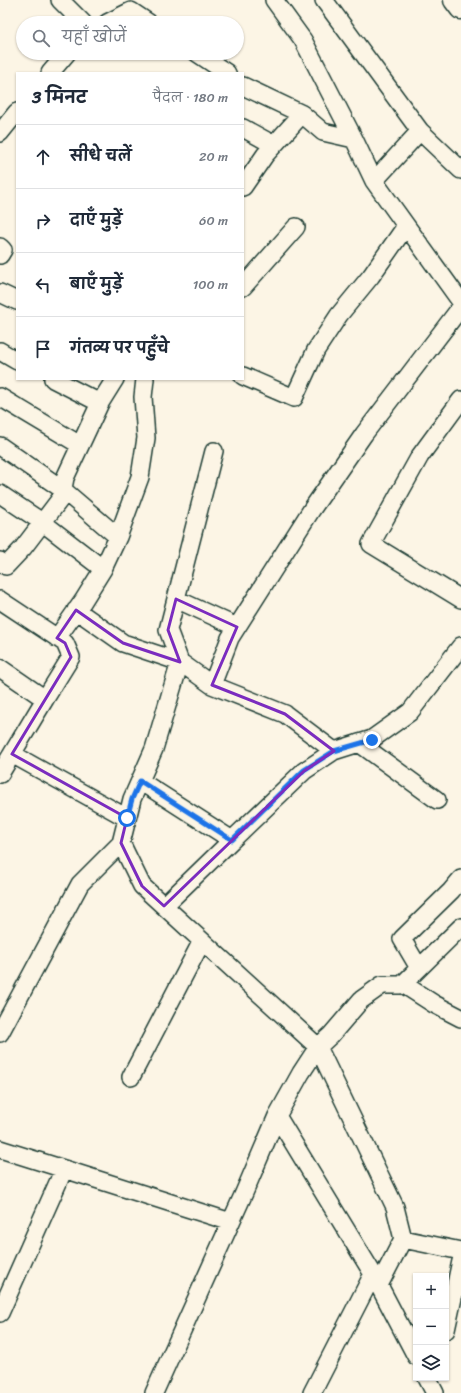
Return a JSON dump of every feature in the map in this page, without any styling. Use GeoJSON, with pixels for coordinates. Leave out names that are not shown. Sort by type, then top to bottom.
{"type":"FeatureCollection","features":[{"type":"Feature","properties":{"kind":"highway"},"geometry":{"type":"LineString","coordinates":[[455,0],[461,8]]}},
{"type":"Feature","properties":{"kind":"street"},"geometry":{"type":"LineString","coordinates":[[60,0],[76,16]]}},
{"type":"Feature","properties":{"kind":"street"},"geometry":{"type":"LineString","coordinates":[[274,0],[303,40],[374,181],[461,302]]}},
{"type":"Feature","properties":{"kind":"street"},"geometry":{"type":"LineString","coordinates":[[324,0],[420,131],[461,170]]}},
{"type":"Feature","properties":{"kind":"street"},"geometry":{"type":"LineString","coordinates":[[119,16],[135,6],[143,16]]}},
{"type":"Feature","properties":{"kind":"street"},"geometry":{"type":"LineString","coordinates":[[51,72],[61,60]]}},
{"type":"Feature","properties":{"kind":"street"},"geometry":{"type":"LineString","coordinates":[[208,60],[226,72]]}},
{"type":"Feature","properties":{"kind":"street"},"geometry":{"type":"LineString","coordinates":[[244,86],[302,114],[323,132],[354,139]]}},
{"type":"Feature","properties":{"kind":"street"},"geometry":{"type":"LineString","coordinates":[[0,133],[16,113]]}},
{"type":"Feature","properties":{"kind":"street"},"geometry":{"type":"LineString","coordinates":[[244,186],[265,155],[302,114]]}},
{"type":"Feature","properties":{"kind":"street"},"geometry":{"type":"LineString","coordinates":[[244,129],[274,145]]}},
{"type":"Feature","properties":{"kind":"street"},"geometry":{"type":"LineString","coordinates":[[374,181],[420,131]]}},
{"type":"Feature","properties":{"kind":"street"},"geometry":{"type":"LineString","coordinates":[[244,376],[294,398],[316,350],[339,315],[371,276],[406,226]]}},
{"type":"Feature","properties":{"kind":"street"},"geometry":{"type":"LineString","coordinates":[[244,285],[296,227]]}},
{"type":"Feature","properties":{"kind":"street"},"geometry":{"type":"LineString","coordinates":[[0,247],[3,250],[0,255]]}},
{"type":"Feature","properties":{"kind":"street"},"geometry":{"type":"LineString","coordinates":[[0,293],[16,301]]}},
{"type":"Feature","properties":{"kind":"street"},"geometry":{"type":"LineString","coordinates":[[212,685],[230,638],[312,509],[364,434],[461,307]]}},
{"type":"Feature","properties":{"kind":"street"},"geometry":{"type":"LineString","coordinates":[[0,351],[16,360]]}},
{"type":"Feature","properties":{"kind":"street"},"geometry":{"type":"LineString","coordinates":[[55,380],[100,403]]}},
{"type":"Feature","properties":{"kind":"street"},"geometry":{"type":"LineString","coordinates":[[0,561],[6,566],[23,548],[61,498],[65,478],[100,403],[114,380]]}},
{"type":"Feature","properties":{"kind":"street"},"geometry":{"type":"LineString","coordinates":[[57,638],[102,569],[118,537],[140,477],[146,438],[143,397],[145,380]]}},
{"type":"Feature","properties":{"kind":"street"},"geometry":{"type":"LineString","coordinates":[[0,397],[80,445]]}},
{"type":"Feature","properties":{"kind":"street"},"geometry":{"type":"LineString","coordinates":[[461,400],[420,456],[371,544],[461,600]]}},
{"type":"Feature","properties":{"kind":"street"},"geometry":{"type":"LineString","coordinates":[[0,446],[62,489],[118,537]]}},
{"type":"Feature","properties":{"kind":"street"},"geometry":{"type":"LineString","coordinates":[[0,1033],[80,884],[121,843],[132,799],[154,749],[180,662],[168,630],[214,451]]}},
{"type":"Feature","properties":{"kind":"street"},"geometry":{"type":"LineString","coordinates":[[0,494],[42,522],[102,569]]}},
{"type":"Feature","properties":{"kind":"street"},"geometry":{"type":"LineString","coordinates":[[176,599],[237,627]]}},
{"type":"Feature","properties":{"kind":"street"},"geometry":{"type":"LineString","coordinates":[[0,600],[65,643],[71,657],[0,774]]}},
{"type":"Feature","properties":{"kind":"street"},"geometry":{"type":"LineString","coordinates":[[76,610],[123,643],[180,662],[212,685],[285,714],[334,751]]}},
{"type":"Feature","properties":{"kind":"street"},"geometry":{"type":"LineString","coordinates":[[164,906],[304,770],[334,751],[372,740],[410,712],[461,646]]}},
{"type":"Feature","properties":{"kind":"street"},"geometry":{"type":"LineString","coordinates":[[0,668],[45,699]]}},
{"type":"Feature","properties":{"kind":"street"},"geometry":{"type":"LineString","coordinates":[[359,743],[437,800]]}},
{"type":"Feature","properties":{"kind":"street"},"geometry":{"type":"LineString","coordinates":[[12,754],[127,818]]}},
{"type":"Feature","properties":{"kind":"street"},"geometry":{"type":"LineString","coordinates":[[140,781],[232,840]]}},
{"type":"Feature","properties":{"kind":"street"},"geometry":{"type":"LineString","coordinates":[[121,843],[142,886],[318,1047],[396,1207],[403,1239],[376,1280],[312,1393]]}},
{"type":"Feature","properties":{"kind":"street"},"geometry":{"type":"LineString","coordinates":[[419,968],[402,939],[451,891],[461,879]]}},
{"type":"Feature","properties":{"kind":"street"},"geometry":{"type":"LineString","coordinates":[[154,1393],[277,1116],[318,1047],[331,1035],[361,1000],[382,985],[403,984],[461,927]]}},
{"type":"Feature","properties":{"kind":"street"},"geometry":{"type":"LineString","coordinates":[[131,1077],[202,941]]}},
{"type":"Feature","properties":{"kind":"street"},"geometry":{"type":"LineString","coordinates":[[403,984],[434,1004],[461,1018]]}},
{"type":"Feature","properties":{"kind":"street"},"geometry":{"type":"LineString","coordinates":[[277,1116],[376,1280],[413,1350]]}},
{"type":"Feature","properties":{"kind":"street"},"geometry":{"type":"LineString","coordinates":[[0,1149],[64,1168],[230,1222]]}},
{"type":"Feature","properties":{"kind":"street"},"geometry":{"type":"LineString","coordinates":[[0,1313],[64,1168]]}},
{"type":"Feature","properties":{"kind":"street"},"geometry":{"type":"LineString","coordinates":[[403,1239],[461,1251]]}},
{"type":"Feature","properties":{"kind":"street"},"geometry":{"type":"LineString","coordinates":[[449,1316],[461,1261]]}},
{"type":"Feature","properties":{"kind":"highlighted area"},"geometry":{"type":"Polygon","coordinates":[[[176,599],[237,627],[212,685],[285,714],[334,751],[304,771],[164,906],[142,886],[121,843],[127,818],[12,754],[71,657],[65,643],[57,638],[76,610],[123,643],[180,662],[168,630],[176,599]]]}},
{"type":"Feature","properties":{"kind":"route"},"geometry":{"type":"LineString","coordinates":[[127,818],[132,799],[140,781],[232,840],[304,770],[334,751],[372,740]]}}]}
